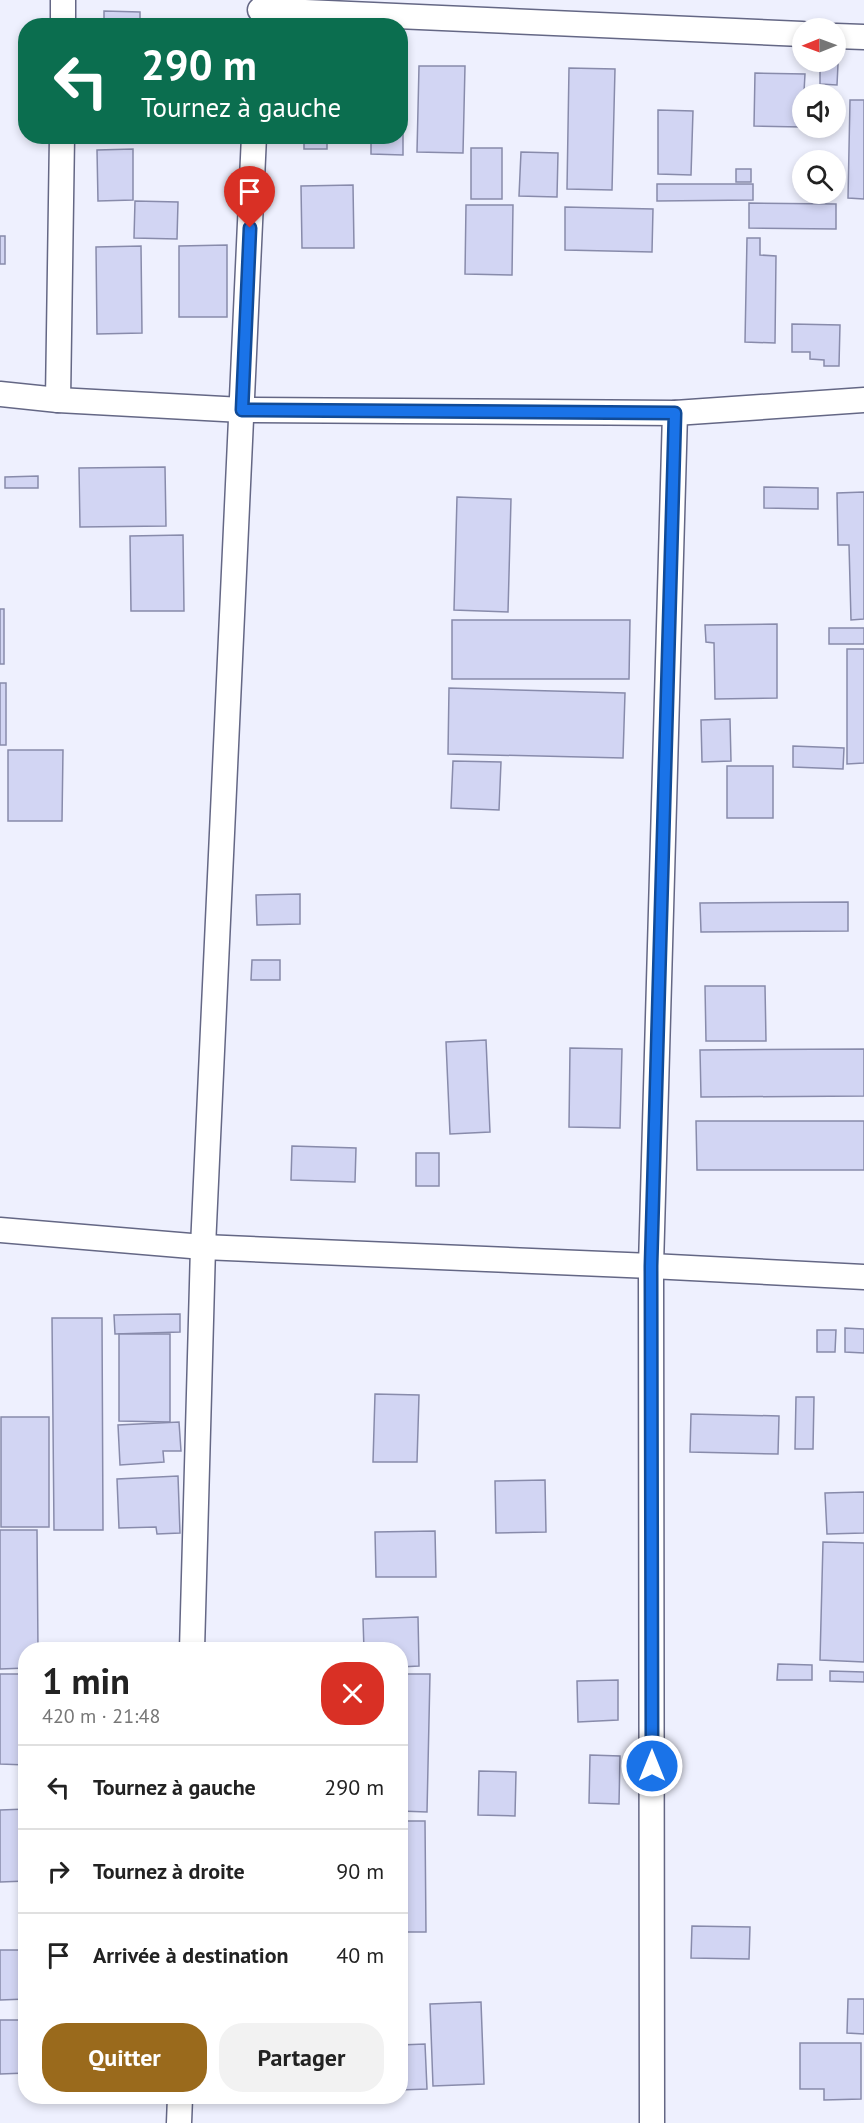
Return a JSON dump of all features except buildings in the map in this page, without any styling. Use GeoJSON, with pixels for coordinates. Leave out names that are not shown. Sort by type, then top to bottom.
{"type":"FeatureCollection","features":[{"type":"Feature","properties":{"kind":"street"},"geometry":{"type":"LineString","coordinates":[[63,0],[63,18]]}},
{"type":"Feature","properties":{"kind":"street"},"geometry":{"type":"LineString","coordinates":[[260,12],[408,18]]}},
{"type":"Feature","properties":{"kind":"street"},"geometry":{"type":"LineString","coordinates":[[408,18],[792,34]]}},
{"type":"Feature","properties":{"kind":"street"},"geometry":{"type":"LineString","coordinates":[[846,36],[864,37]]}},
{"type":"Feature","properties":{"kind":"street"},"geometry":{"type":"LineString","coordinates":[[58,400],[62,144]]}},
{"type":"Feature","properties":{"kind":"street"},"geometry":{"type":"LineString","coordinates":[[192,1642],[203,1247],[254,144]]}},
{"type":"Feature","properties":{"kind":"street"},"geometry":{"type":"LineString","coordinates":[[0,394],[58,400],[242,410],[675,413],[864,400]]}},
{"type":"Feature","properties":{"kind":"street"},"geometry":{"type":"LineString","coordinates":[[652,2123],[651,1266],[675,413]]}},
{"type":"Feature","properties":{"kind":"street"},"geometry":{"type":"LineString","coordinates":[[0,1230],[203,1247],[864,1277]]}},
{"type":"Feature","properties":{"kind":"street"},"geometry":{"type":"LineString","coordinates":[[179,2123],[180,2104]]}},
{"type":"Feature","properties":{"kind":"route"},"geometry":{"type":"LineString","coordinates":[[250,228],[242,410],[675,413],[651,1266],[652,1766]]}}]}
